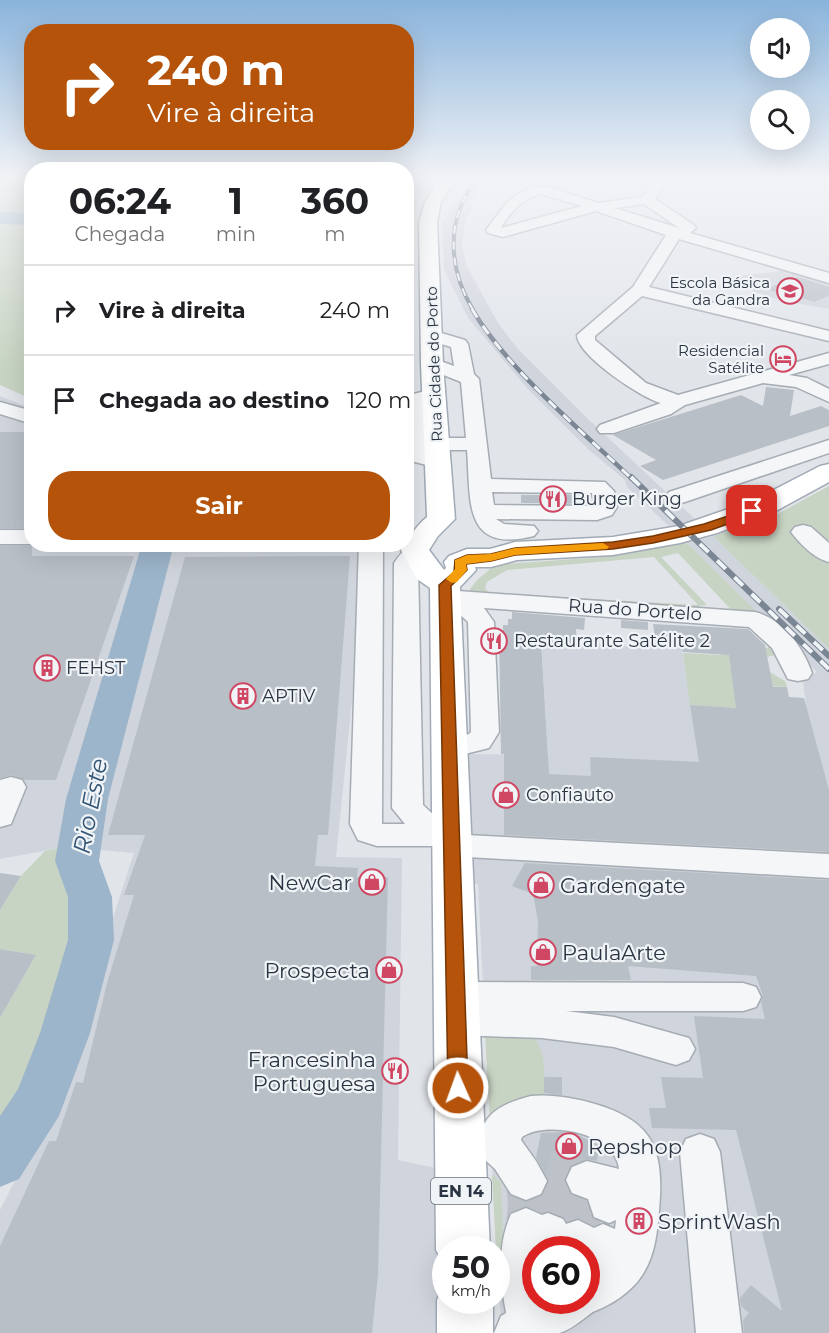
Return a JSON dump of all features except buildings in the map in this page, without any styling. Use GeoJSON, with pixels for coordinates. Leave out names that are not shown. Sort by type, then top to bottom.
{"type":"FeatureCollection","features":[{"type":"Feature","properties":{"kind":"main road","name":"Rua Cidade do Porto"},"geometry":{"type":"LineString","coordinates":[[429,241],[437,453],[454,558],[449,749],[456,1008],[510,1159],[470,1236]]}},
{"type":"Feature","properties":{"kind":"main road"},"geometry":{"type":"LineString","coordinates":[[454,558],[433,537],[415,549],[428,573],[454,558],[491,558],[520,541],[613,546],[698,530],[764,506],[829,472]]}},
{"type":"Feature","properties":{"kind":"main road"},"geometry":{"type":"LineString","coordinates":[[465,1314],[465,1333]]}},
{"type":"Feature","properties":{"kind":"street"},"geometry":{"type":"LineString","coordinates":[[669,241],[639,290],[586,335],[585,340],[646,392],[663,399],[678,401]]}},
{"type":"Feature","properties":{"kind":"street"},"geometry":{"type":"LineString","coordinates":[[719,241],[829,278]]}},
{"type":"Feature","properties":{"kind":"street"},"geometry":{"type":"LineString","coordinates":[[639,290],[829,336]]}},
{"type":"Feature","properties":{"kind":"street"},"geometry":{"type":"LineString","coordinates":[[431,335],[459,344],[465,377]]}},
{"type":"Feature","properties":{"kind":"street"},"geometry":{"type":"LineString","coordinates":[[607,429],[664,410],[678,401],[763,378],[797,375],[829,358]]}},
{"type":"Feature","properties":{"kind":"street"},"geometry":{"type":"LineString","coordinates":[[432,364],[470,379],[483,513],[487,525],[520,541]]}},
{"type":"Feature","properties":{"kind":"street"},"geometry":{"type":"LineString","coordinates":[[797,375],[828,395]]}},
{"type":"Feature","properties":{"kind":"street"},"geometry":{"type":"LineString","coordinates":[[0,408],[24,416]]}},
{"type":"Feature","properties":{"kind":"street"},"geometry":{"type":"LineString","coordinates":[[437,453],[477,444]]}},
{"type":"Feature","properties":{"kind":"street"},"geometry":{"type":"LineString","coordinates":[[677,496],[829,446]]}},
{"type":"Feature","properties":{"kind":"street"},"geometry":{"type":"LineString","coordinates":[[481,485],[597,487],[603,490],[606,507],[597,513],[483,513]]}},
{"type":"Feature","properties":{"kind":"street"},"geometry":{"type":"LineString","coordinates":[[803,532],[829,555]]}},
{"type":"Feature","properties":{"kind":"street"},"geometry":{"type":"LineString","coordinates":[[0,537],[24,537]]}},
{"type":"Feature","properties":{"kind":"street"},"geometry":{"type":"LineString","coordinates":[[371,552],[366,824],[369,832],[377,835],[829,866]]}},
{"type":"Feature","properties":{"kind":"street"},"geometry":{"type":"LineString","coordinates":[[413,552],[406,563],[408,808],[425,825],[450,840]]}},
{"type":"Feature","properties":{"kind":"street","name":"Rua do Portelo"},"geometry":{"type":"LineString","coordinates":[[454,558],[755,620],[762,624],[788,651],[795,661],[798,673]]}},
{"type":"Feature","properties":{"kind":"street"},"geometry":{"type":"LineString","coordinates":[[0,816],[12,788]]}},
{"type":"Feature","properties":{"kind":"street"},"geometry":{"type":"LineString","coordinates":[[456,1008],[743,997]]}},
{"type":"Feature","properties":{"kind":"street"},"geometry":{"type":"LineString","coordinates":[[456,1008],[614,1032],[676,1049]]}},
{"type":"Feature","properties":{"kind":"street"},"geometry":{"type":"LineString","coordinates":[[510,1159],[504,1128],[516,1118],[535,1113],[561,1114],[592,1121],[615,1128],[628,1140],[638,1159],[638,1207],[632,1252],[620,1270],[600,1282]]}},
{"type":"Feature","properties":{"kind":"street"},"geometry":{"type":"LineString","coordinates":[[700,1152],[718,1333]]}},
{"type":"Feature","properties":{"kind":"shaded area"},"geometry":{"type":"Polygon","coordinates":[[[443,241],[463,241],[467,267],[498,323],[517,348],[588,419],[696,520],[669,526],[627,487],[625,480],[588,449],[528,389],[468,318],[444,270],[443,241]]]}},
{"type":"Feature","properties":{"kind":"shaded area","name":"Escola Básica da Gandra"},"geometry":{"type":"Polygon","coordinates":[[[784,269],[829,281],[829,309],[779,300],[730,283],[744,275],[784,269]]]}},
{"type":"Feature","properties":{"kind":"shaded area"},"geometry":{"type":"Polygon","coordinates":[[[0,396],[24,405],[24,552],[367,552],[336,857],[402,858],[398,1160],[436,1168],[438,1236],[432,1236],[432,1314],[440,1314],[440,1333],[0,1333],[0,1210],[50,1112],[134,853],[65,847],[0,859],[0,396]]]}},
{"type":"Feature","properties":{"kind":"shaded area"},"geometry":{"type":"Polygon","coordinates":[[[713,536],[829,649],[829,1333],[503,1333],[501,1314],[510,1314],[510,1236],[496,1236],[478,884],[473,883],[466,754],[548,755],[541,641],[682,649],[691,705],[807,712],[803,681],[817,672],[687,543],[713,536]]]}},
{"type":"Feature","properties":{"kind":"green space"},"geometry":{"type":"Polygon","coordinates":[[[0,241],[24,241],[24,396],[0,385],[0,241]]]}},
{"type":"Feature","properties":{"kind":"green space"},"geometry":{"type":"Polygon","coordinates":[[[829,486],[829,541],[809,527],[796,527],[794,532],[829,562],[829,649],[713,536],[770,518],[829,486]]]}},
{"type":"Feature","properties":{"kind":"green space"},"geometry":{"type":"Polygon","coordinates":[[[687,543],[761,616],[736,615],[678,553],[661,557],[707,605],[699,606],[705,613],[471,596],[470,589],[477,580],[490,569],[506,564],[602,557],[687,543]],[[654,557],[507,570],[487,582],[485,588],[489,593],[698,605],[654,557]]]}},
{"type":"Feature","properties":{"kind":"green space"},"geometry":{"type":"Polygon","coordinates":[[[767,637],[783,653],[767,657],[729,654],[731,669],[770,672],[785,681],[787,687],[751,686],[736,708],[690,705],[683,653],[720,655],[752,646],[768,648],[767,637]]]}},
{"type":"Feature","properties":{"kind":"green space"},"geometry":{"type":"Polygon","coordinates":[[[65,847],[60,870],[80,904],[81,942],[61,1013],[21,1110],[0,1138],[0,1018],[36,955],[0,949],[0,910],[21,876],[45,851],[65,847]]]}},
{"type":"Feature","properties":{"kind":"green space"},"geometry":{"type":"Polygon","coordinates":[[[485,1031],[529,1032],[535,1039],[544,1064],[545,1102],[490,1122],[485,1031]]]}},
{"type":"Feature","properties":{"kind":"green space"},"geometry":{"type":"Polygon","coordinates":[[[492,1175],[501,1182],[503,1236],[495,1236],[492,1175]]]}},
{"type":"Feature","properties":{"kind":"waterway","name":"Rio Este"},"geometry":{"type":"LineString","coordinates":[[0,1162],[40,1100],[65,1033],[91,940],[90,897],[77,861],[87,799],[156,552]]}},
{"type":"Feature","properties":{"kind":"tunnel"},"geometry":{"type":"LineString","coordinates":[[547,1171],[587,1180],[579,1236]]}},
{"type":"Feature","properties":{"kind":"tunnel"},"geometry":{"type":"LineString","coordinates":[[548,1233],[558,1174]]}},
{"type":"Feature","properties":{"kind":"tunnel"},"geometry":{"type":"LineString","coordinates":[[526,1181],[528,1204],[526,1228]]}},
{"type":"Feature","properties":{"kind":"railway"},"geometry":{"type":"LineString","coordinates":[[454,241],[455,261],[459,277],[473,310]]}},
{"type":"Feature","properties":{"kind":"railway"},"geometry":{"type":"LineString","coordinates":[[472,309],[487,332],[525,376],[632,479]]}},
{"type":"Feature","properties":{"kind":"railway"},"geometry":{"type":"LineString","coordinates":[[631,477],[829,669]]}},
{"type":"Feature","properties":{"kind":"railway"},"geometry":{"type":"LineString","coordinates":[[779,609],[829,656]]}},
{"type":"Feature","properties":{"kind":"slow traffic"},"geometry":{"type":"LineString","coordinates":[[452,579],[461,570],[459,562],[467,558],[491,558],[515,552],[603,547]]}},
{"type":"Feature","properties":{"kind":"place","name":"Escola Básica da Gandra"},"geometry":{"type":"Point","coordinates":[790,291]}},
{"type":"Feature","properties":{"kind":"place","name":"Residencial Satélite"},"geometry":{"type":"Point","coordinates":[783,359]}},
{"type":"Feature","properties":{"kind":"place","name":"Burger King"},"geometry":{"type":"Point","coordinates":[553,499]}},
{"type":"Feature","properties":{"kind":"place","name":"Restaurante Satélite 2"},"geometry":{"type":"Point","coordinates":[494,641]}},
{"type":"Feature","properties":{"kind":"place","name":"FEHST"},"geometry":{"type":"Point","coordinates":[47,668]}},
{"type":"Feature","properties":{"kind":"place","name":"APTIV"},"geometry":{"type":"Point","coordinates":[243,696]}},
{"type":"Feature","properties":{"kind":"place","name":"Confiauto"},"geometry":{"type":"Point","coordinates":[506,795]}},
{"type":"Feature","properties":{"kind":"place","name":"NewCar"},"geometry":{"type":"Point","coordinates":[372,882]}},
{"type":"Feature","properties":{"kind":"place","name":"Gardengate"},"geometry":{"type":"Point","coordinates":[541,885]}},
{"type":"Feature","properties":{"kind":"place","name":"PaulaArte"},"geometry":{"type":"Point","coordinates":[543,952]}},
{"type":"Feature","properties":{"kind":"place","name":"Prospecta"},"geometry":{"type":"Point","coordinates":[389,970]}},
{"type":"Feature","properties":{"kind":"place","name":"Francesinha Portuguesa"},"geometry":{"type":"Point","coordinates":[395,1071]}},
{"type":"Feature","properties":{"kind":"place","name":"Repshop"},"geometry":{"type":"Point","coordinates":[569,1146]}},
{"type":"Feature","properties":{"kind":"place","name":"SprintWash"},"geometry":{"type":"Point","coordinates":[639,1221]}},
{"type":"Feature","properties":{"kind":"route"},"geometry":{"type":"LineString","coordinates":[[458,1088],[445,585],[459,574],[461,570],[459,562],[467,558],[480,559],[515,552],[613,546],[680,534],[752,511]]}}]}
